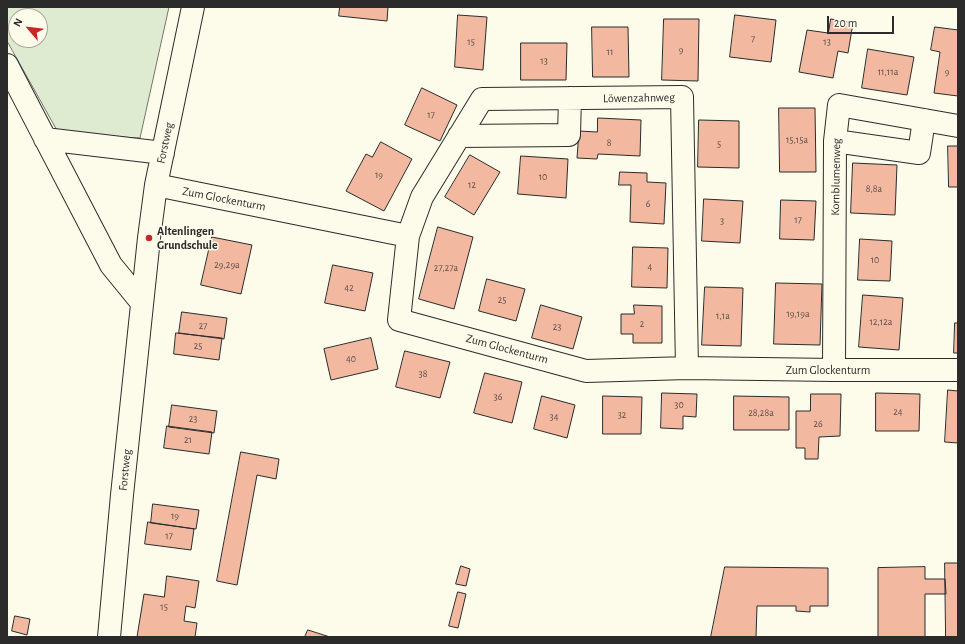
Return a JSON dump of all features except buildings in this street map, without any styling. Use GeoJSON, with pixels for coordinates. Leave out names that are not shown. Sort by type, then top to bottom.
{"type":"FeatureCollection","features":[{"type":"Feature","properties":{"kind":"street","name":"Forstweg"},"geometry":{"type":"LineString","coordinates":[[110,637],[142,303],[156,185],[193,7]]}},
{"type":"Feature","properties":{"kind":"street"},"geometry":{"type":"LineString","coordinates":[[7,65],[111,265],[142,303]]}},
{"type":"Feature","properties":{"kind":"street","name":"Löwenzahnweg"},"geometry":{"type":"LineString","coordinates":[[408,236],[422,197],[482,99],[682,97],[687,368]]}},
{"type":"Feature","properties":{"kind":"street"},"geometry":{"type":"LineString","coordinates":[[459,136],[569,135],[570,98]]}},
{"type":"Feature","properties":{"kind":"street","name":"Kornblumenweg"},"geometry":{"type":"LineString","coordinates":[[834,370],[835,140],[840,105],[958,126]]}},
{"type":"Feature","properties":{"kind":"street"},"geometry":{"type":"LineString","coordinates":[[835,140],[919,153],[924,120]]}},
{"type":"Feature","properties":{"kind":"street"},"geometry":{"type":"LineString","coordinates":[[45,139],[163,152]]}},
{"type":"Feature","properties":{"kind":"street","name":"Zum Glockenturm"},"geometry":{"type":"LineString","coordinates":[[156,185],[408,236],[399,320],[586,371],[687,368],[958,370]]}},
{"type":"Feature","properties":{"kind":"green space"},"geometry":{"type":"Polygon","coordinates":[[[7,7],[169,7],[140,138],[59,134],[11,48],[48,48],[48,8],[8,8],[8,43],[7,7]]]}},
{"type":"Feature","properties":{"kind":"place","name":"Altenlingen Grundschule"},"geometry":{"type":"Point","coordinates":[149,238]}}]}
